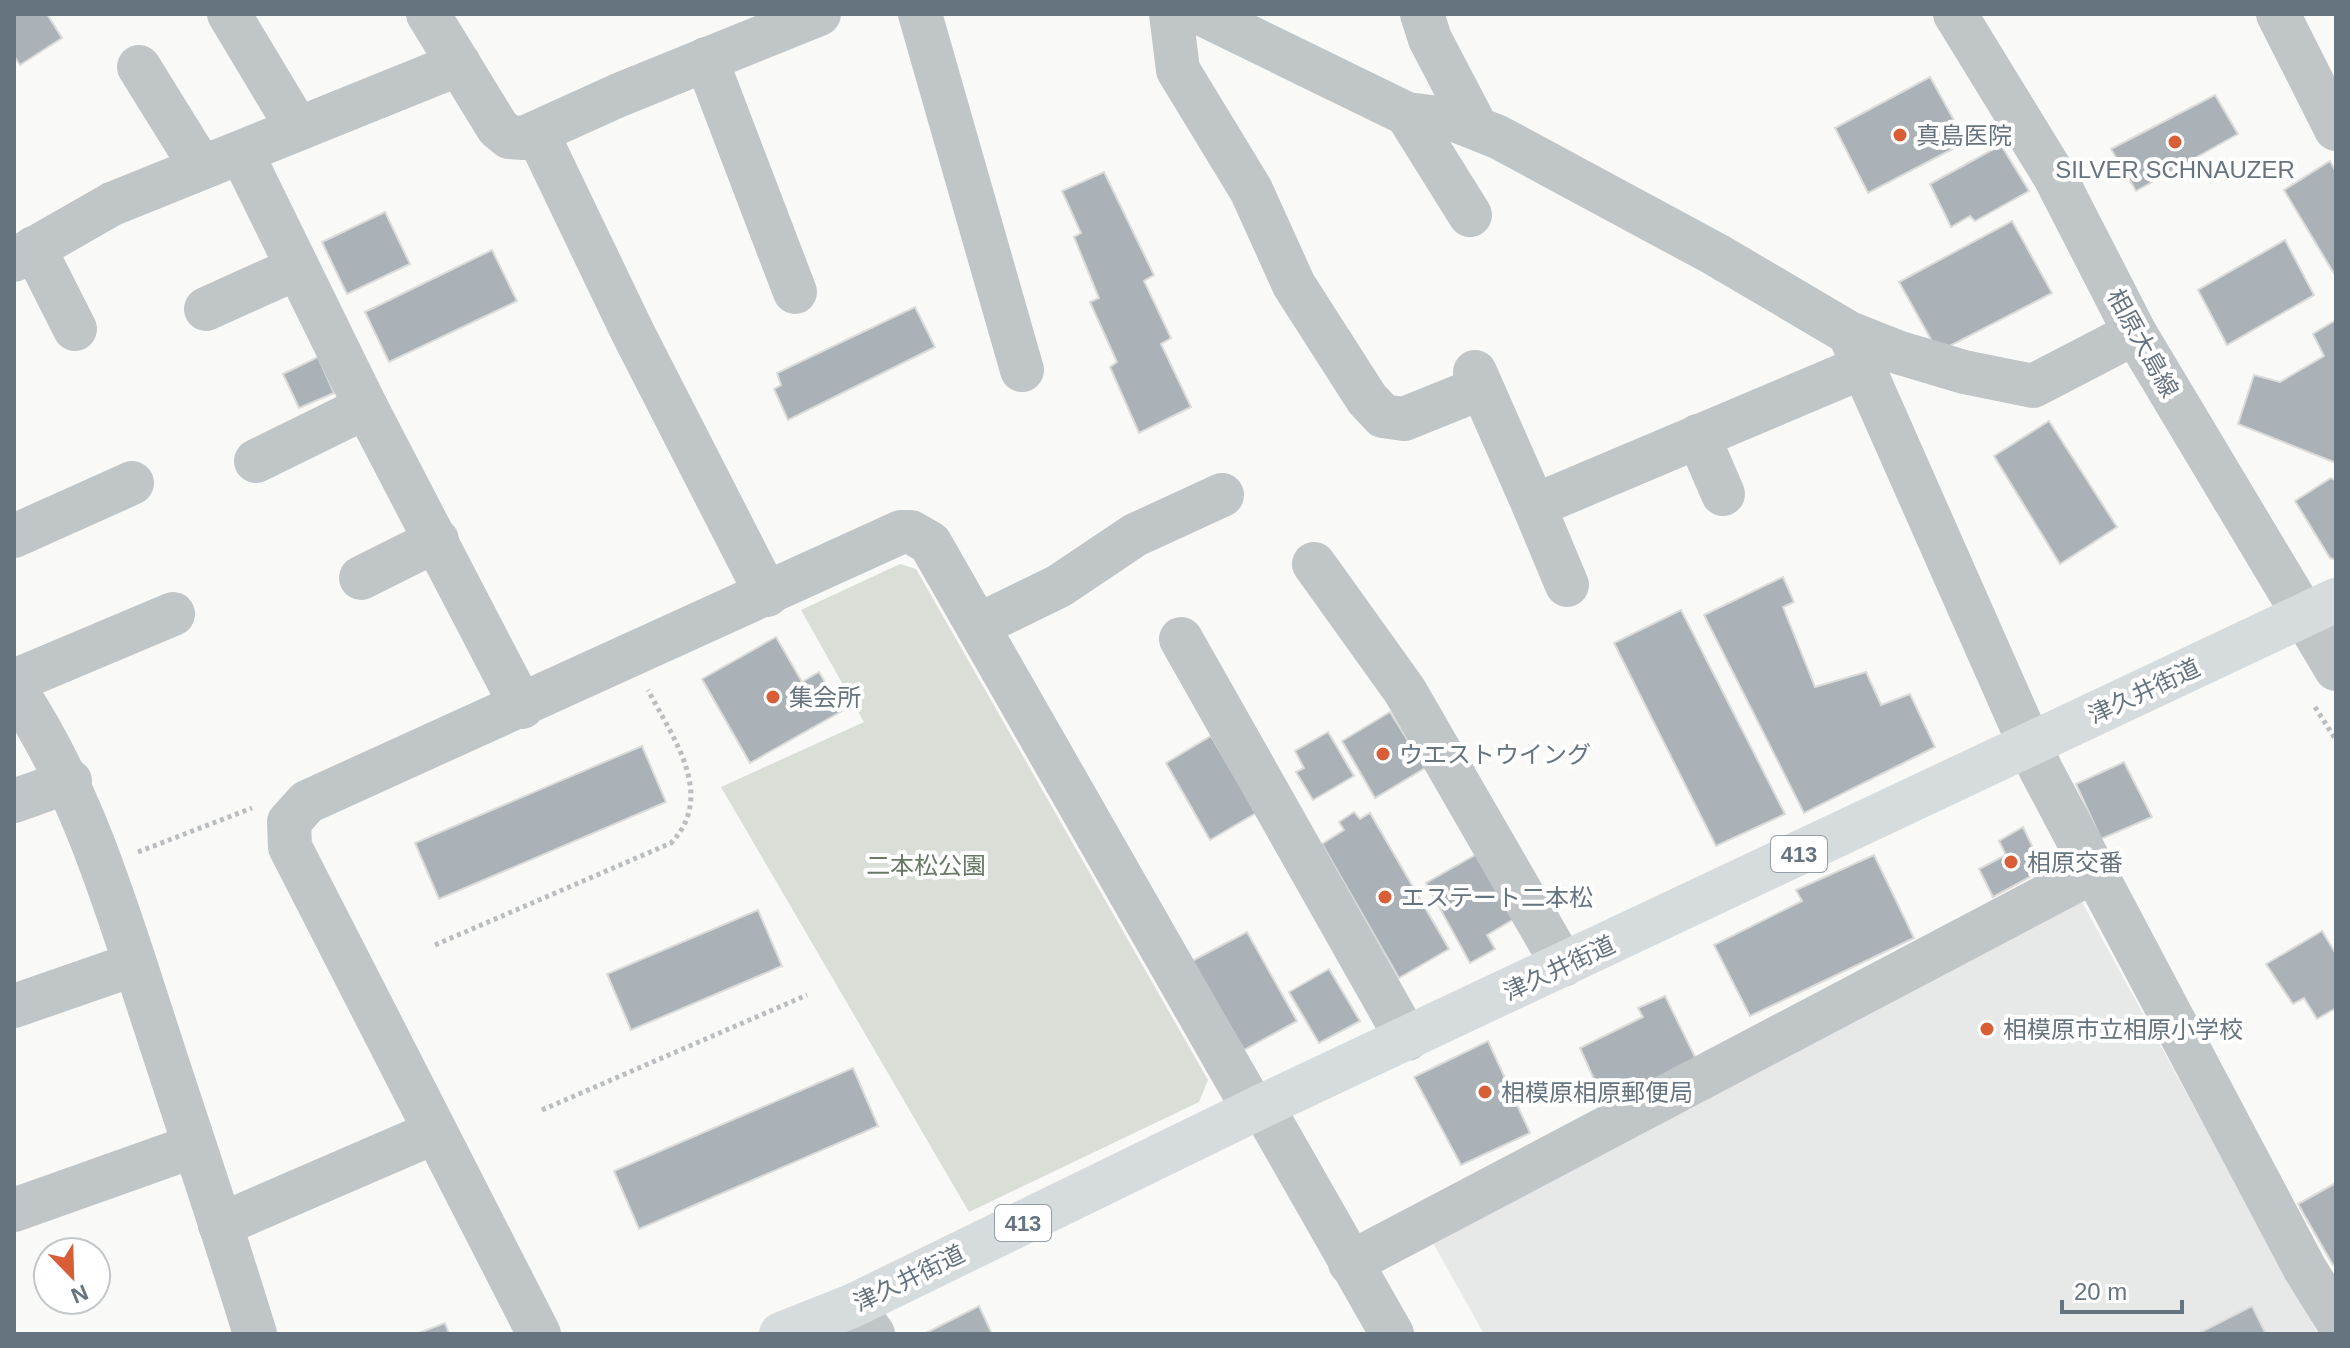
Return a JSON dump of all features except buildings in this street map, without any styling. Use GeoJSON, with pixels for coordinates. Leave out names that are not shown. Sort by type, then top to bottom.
{"type":"FeatureCollection","features":[{"type":"Feature","properties":{"kind":"highway","name":"津久井街道"},"geometry":{"type":"LineString","coordinates":[[781,1334],[862,1320],[1258,1108],[2320,608]]}},
{"type":"Feature","properties":{"kind":"street"},"geometry":{"type":"LineString","coordinates":[[229,14],[298,129]]}},
{"type":"Feature","properties":{"kind":"street"},"geometry":{"type":"LineString","coordinates":[[428,14],[498,128],[509,137],[524,138],[819,14]]}},
{"type":"Feature","properties":{"kind":"street"},"geometry":{"type":"LineString","coordinates":[[920,14],[1022,370]]}},
{"type":"Feature","properties":{"kind":"street"},"geometry":{"type":"LineString","coordinates":[[1171,14],[1178,70],[1251,190],[1294,285],[1367,399],[1383,416],[1404,419],[1478,380],[1567,585]]}},
{"type":"Feature","properties":{"kind":"street"},"geometry":{"type":"LineString","coordinates":[[1202,14],[1407,114],[1476,127],[1715,254],[1856,350],[2033,386],[2135,333]]}},
{"type":"Feature","properties":{"kind":"street"},"geometry":{"type":"LineString","coordinates":[[1422,14],[1430,39],[1476,127]]}},
{"type":"Feature","properties":{"kind":"street","name":"相原大島線"},"geometry":{"type":"LineString","coordinates":[[1955,14],[2055,177],[2135,333],[2320,608],[2336,669]]}},
{"type":"Feature","properties":{"kind":"street"},"geometry":{"type":"LineString","coordinates":[[2278,14],[2336,129]]}},
{"type":"Feature","properties":{"kind":"street"},"geometry":{"type":"LineString","coordinates":[[706,59],[795,292]]}},
{"type":"Feature","properties":{"kind":"street"},"geometry":{"type":"LineString","coordinates":[[75,329],[24,254],[112,204],[459,64]]}},
{"type":"Feature","properties":{"kind":"street"},"geometry":{"type":"LineString","coordinates":[[139,67],[201,167]]}},
{"type":"Feature","properties":{"kind":"street"},"geometry":{"type":"LineString","coordinates":[[1407,114],[1470,215]]}},
{"type":"Feature","properties":{"kind":"street"},"geometry":{"type":"LineString","coordinates":[[537,133],[633,333],[767,595]]}},
{"type":"Feature","properties":{"kind":"street"},"geometry":{"type":"LineString","coordinates":[[242,154],[366,407],[522,707]]}},
{"type":"Feature","properties":{"kind":"street"},"geometry":{"type":"LineString","coordinates":[[206,309],[297,268]]}},
{"type":"Feature","properties":{"kind":"street"},"geometry":{"type":"LineString","coordinates":[[1534,506],[1698,436],[1856,350]]}},
{"type":"Feature","properties":{"kind":"street"},"geometry":{"type":"LineString","coordinates":[[1856,350],[2030,744],[2305,1269],[2336,1319]]}},
{"type":"Feature","properties":{"kind":"street"},"geometry":{"type":"LineString","coordinates":[[256,461],[366,407]]}},
{"type":"Feature","properties":{"kind":"street"},"geometry":{"type":"LineString","coordinates":[[1698,436],[1723,494]]}},
{"type":"Feature","properties":{"kind":"street"},"geometry":{"type":"LineString","coordinates":[[14,536],[132,483]]}},
{"type":"Feature","properties":{"kind":"street"},"geometry":{"type":"LineString","coordinates":[[979,625],[1059,586],[1135,535],[1222,495]]}},
{"type":"Feature","properties":{"kind":"street"},"geometry":{"type":"LineString","coordinates":[[539,1334],[290,847],[287,830],[292,814],[307,802],[522,707],[901,532],[911,532],[930,543],[1391,1334]]}},
{"type":"Feature","properties":{"kind":"street"},"geometry":{"type":"LineString","coordinates":[[361,578],[437,540]]}},
{"type":"Feature","properties":{"kind":"street"},"geometry":{"type":"LineString","coordinates":[[1314,564],[1405,691],[1563,965]]}},
{"type":"Feature","properties":{"kind":"street"},"geometry":{"type":"LineString","coordinates":[[14,681],[173,614]]}},
{"type":"Feature","properties":{"kind":"street"},"geometry":{"type":"LineString","coordinates":[[1181,639],[1407,1039]]}},
{"type":"Feature","properties":{"kind":"street"},"geometry":{"type":"LineString","coordinates":[[14,688],[43,731],[70,781],[135,964],[220,1225],[248,1332]]}},
{"type":"Feature","properties":{"kind":"street"},"geometry":{"type":"LineString","coordinates":[[14,801],[70,781]]}},
{"type":"Feature","properties":{"kind":"street"},"geometry":{"type":"LineString","coordinates":[[1350,1263],[2094,871]]}},
{"type":"Feature","properties":{"kind":"street"},"geometry":{"type":"LineString","coordinates":[[14,1006],[135,964]]}},
{"type":"Feature","properties":{"kind":"street"},"geometry":{"type":"LineString","coordinates":[[220,1225],[435,1132]]}},
{"type":"Feature","properties":{"kind":"street"},"geometry":{"type":"LineString","coordinates":[[14,1210],[194,1146]]}},
{"type":"Feature","properties":{"kind":"path"},"geometry":{"type":"LineString","coordinates":[[435,945],[671,843],[678,835],[691,807],[690,773],[646,688]]}},
{"type":"Feature","properties":{"kind":"path"},"geometry":{"type":"LineString","coordinates":[[100,866],[251,809]]}},
{"type":"Feature","properties":{"kind":"path"},"geometry":{"type":"LineString","coordinates":[[542,1110],[807,995]]}},
{"type":"Feature","properties":{"kind":"shaded area","name":"相模原市立相原小学校"},"geometry":{"type":"Polygon","coordinates":[[[2082,902],[2318,1334],[1484,1334],[1429,1236],[2082,902]]]}},
{"type":"Feature","properties":{"kind":"green space","name":"二本松公園"},"geometry":{"type":"Polygon","coordinates":[[[900,564],[916,569],[1208,1080],[1199,1102],[969,1212],[721,787],[864,722],[801,610],[900,564]]]}},
{"type":"Feature","properties":{"kind":"place","name":"真島医院"},"geometry":{"type":"Point","coordinates":[1900,135]}},
{"type":"Feature","properties":{"kind":"place","name":"SILVER SCHNAUZER"},"geometry":{"type":"Point","coordinates":[2175,142]}},
{"type":"Feature","properties":{"kind":"place","name":"集会所"},"geometry":{"type":"Point","coordinates":[773,697]}},
{"type":"Feature","properties":{"kind":"place","name":"ウエストウイング"},"geometry":{"type":"Point","coordinates":[1383,754]}},
{"type":"Feature","properties":{"kind":"place","name":"相原交番"},"geometry":{"type":"Point","coordinates":[2011,862]}},
{"type":"Feature","properties":{"kind":"place","name":"エステート二本松"},"geometry":{"type":"Point","coordinates":[1385,897]}},
{"type":"Feature","properties":{"kind":"place","name":"相模原市立相原小学校"},"geometry":{"type":"Point","coordinates":[1987,1029]}},
{"type":"Feature","properties":{"kind":"place","name":"相模原相原郵便局"},"geometry":{"type":"Point","coordinates":[1485,1092]}}]}
